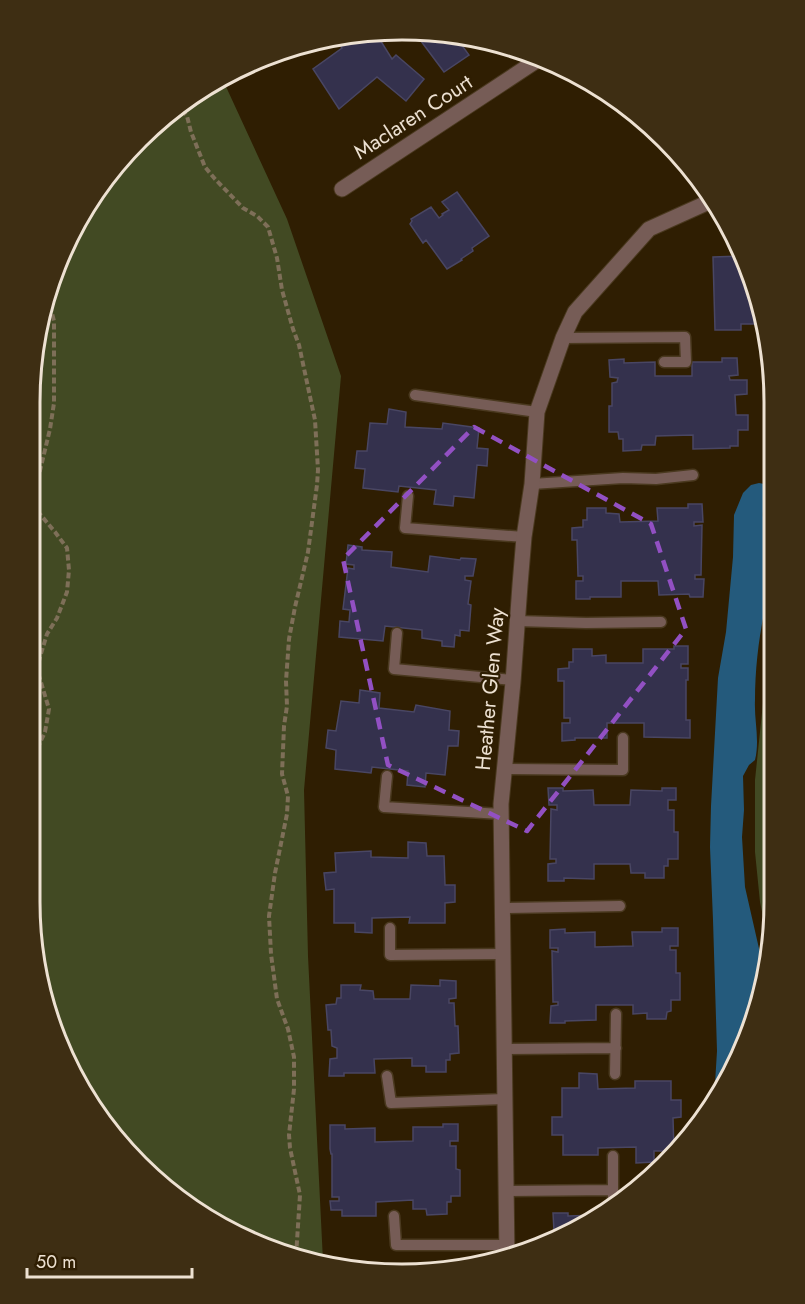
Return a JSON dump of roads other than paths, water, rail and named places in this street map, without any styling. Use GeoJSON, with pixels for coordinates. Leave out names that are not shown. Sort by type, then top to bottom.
{"type":"FeatureCollection","features":[{"type":"Feature","properties":{"kind":"street","name":"Maclaren Court"},"geometry":{"type":"LineString","coordinates":[[342,189],[531,64]]}},
{"type":"Feature","properties":{"kind":"street","name":"Heather Glen Way"},"geometry":{"type":"LineString","coordinates":[[507,1248],[501,814],[537,412],[574,312],[649,229],[705,204]]}},
{"type":"Feature","properties":{"kind":"lane"},"geometry":{"type":"LineString","coordinates":[[563,338],[685,337],[686,362],[664,362]]}},
{"type":"Feature","properties":{"kind":"lane"},"geometry":{"type":"LineString","coordinates":[[415,395],[537,412]]}},
{"type":"Feature","properties":{"kind":"lane"},"geometry":{"type":"LineString","coordinates":[[531,484],[623,478],[656,479],[693,475]]}},
{"type":"Feature","properties":{"kind":"lane"},"geometry":{"type":"LineString","coordinates":[[408,496],[405,528],[524,537]]}},
{"type":"Feature","properties":{"kind":"lane"},"geometry":{"type":"LineString","coordinates":[[517,621],[661,622]]}},
{"type":"Feature","properties":{"kind":"lane"},"geometry":{"type":"LineString","coordinates":[[397,633],[394,669],[513,680]]}},
{"type":"Feature","properties":{"kind":"lane"},"geometry":{"type":"LineString","coordinates":[[504,769],[623,770],[623,738]]}},
{"type":"Feature","properties":{"kind":"lane"},"geometry":{"type":"LineString","coordinates":[[387,776],[384,807],[501,814]]}},
{"type":"Feature","properties":{"kind":"lane"},"geometry":{"type":"LineString","coordinates":[[502,908],[620,906]]}},
{"type":"Feature","properties":{"kind":"lane"},"geometry":{"type":"LineString","coordinates":[[390,928],[390,955],[503,954]]}},
{"type":"Feature","properties":{"kind":"lane"},"geometry":{"type":"LineString","coordinates":[[615,1074],[616,1014]]}},
{"type":"Feature","properties":{"kind":"lane"},"geometry":{"type":"LineString","coordinates":[[504,1049],[615,1048]]}},
{"type":"Feature","properties":{"kind":"lane"},"geometry":{"type":"LineString","coordinates":[[387,1076],[391,1103],[505,1099]]}},
{"type":"Feature","properties":{"kind":"lane"},"geometry":{"type":"LineString","coordinates":[[613,1156],[613,1196]]}},
{"type":"Feature","properties":{"kind":"lane"},"geometry":{"type":"LineString","coordinates":[[506,1191],[613,1190]]}},
{"type":"Feature","properties":{"kind":"lane"},"geometry":{"type":"LineString","coordinates":[[394,1216],[396,1245],[498,1250]]}},
{"type":"Feature","properties":{"kind":"water"},"geometry":{"type":"Polygon","coordinates":[[[764,484],[764,614],[756,676],[756,752],[755,760],[743,776],[742,837],[745,887],[760,954],[758,972],[745,1018],[727,1062],[715,1084],[717,1051],[710,847],[718,678],[726,632],[733,557],[734,515],[743,493],[751,485],[764,484]]]}}]}
